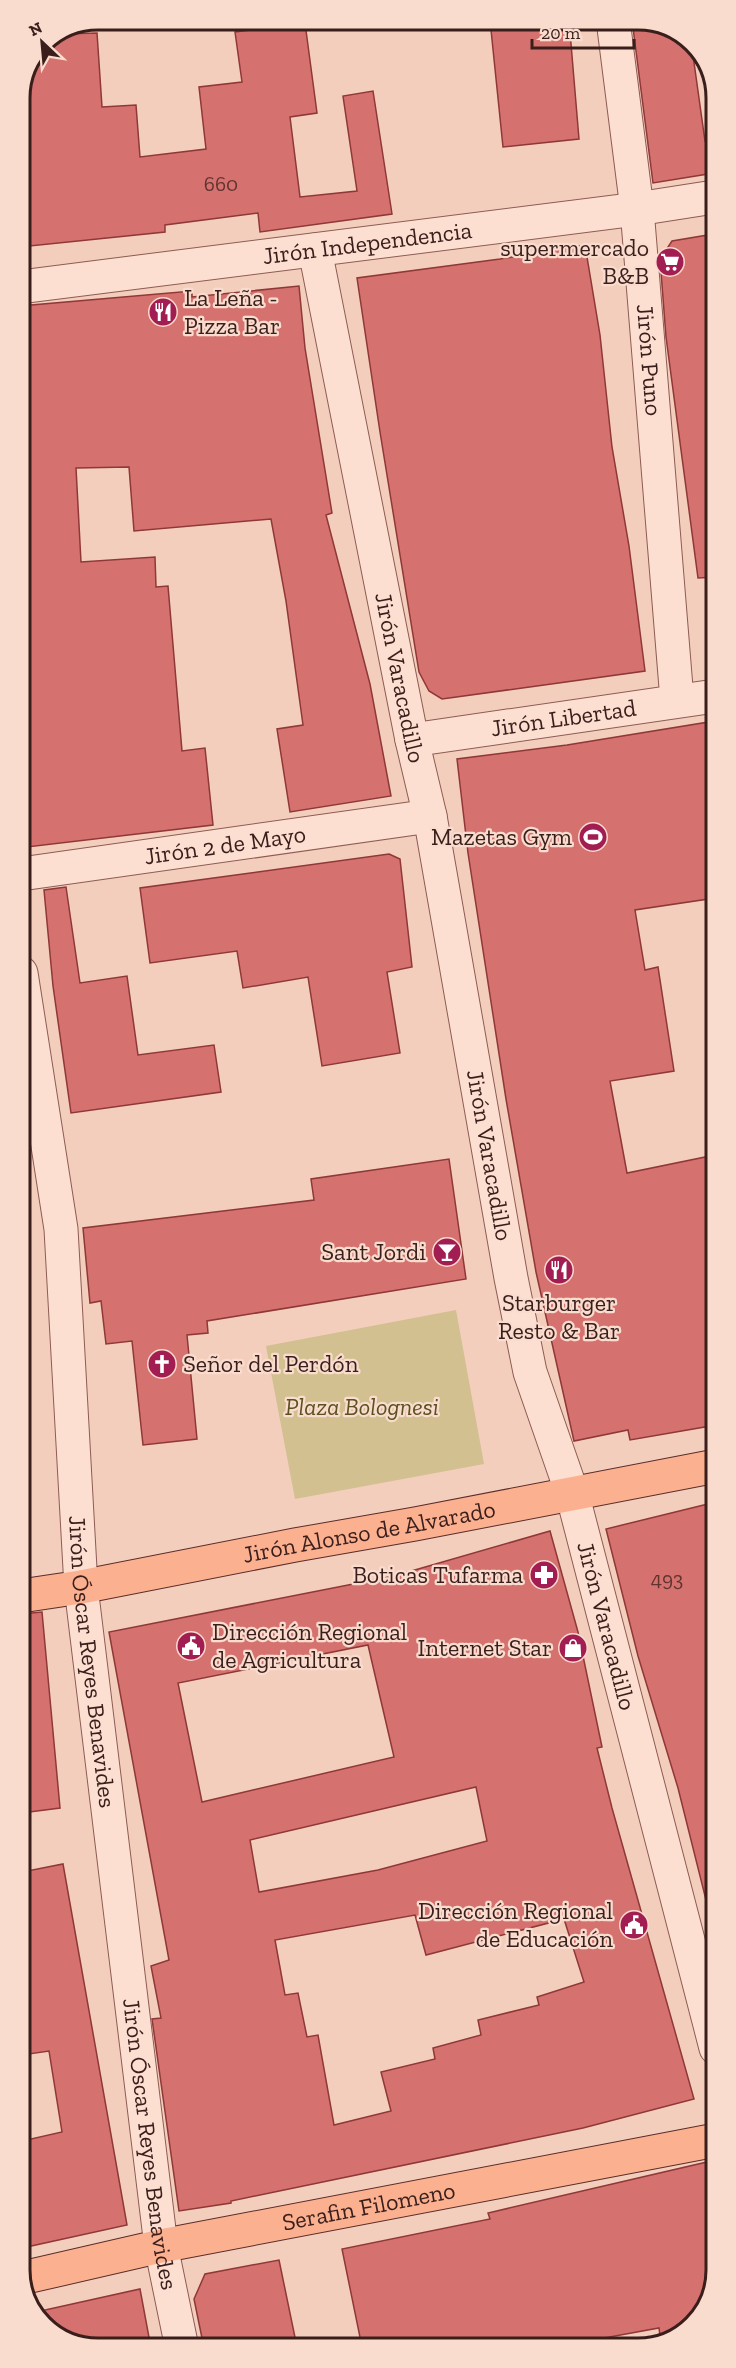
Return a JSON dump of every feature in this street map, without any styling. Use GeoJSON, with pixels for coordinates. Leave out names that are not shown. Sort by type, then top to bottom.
{"type":"FeatureCollection","features":[{"type":"Feature","properties":{"kind":"main road","name":"Jirón Alonso de Alvarado"},"geometry":{"type":"LineString","coordinates":[[30,1595],[81,1587],[706,1468]]}},
{"type":"Feature","properties":{"kind":"main road","name":"Serafin Filomeno"},"geometry":{"type":"LineString","coordinates":[[31,2276],[160,2247],[706,2142]]}},
{"type":"Feature","properties":{"kind":"street","name":"Jirón Puno"},"geometry":{"type":"LineString","coordinates":[[614,30],[637,209],[677,700]]}},
{"type":"Feature","properties":{"kind":"street","name":"Jirón Independencia"},"geometry":{"type":"LineString","coordinates":[[30,287],[706,199]]}},
{"type":"Feature","properties":{"kind":"street","name":"Jirón Varacadillo"},"geometry":{"type":"LineString","coordinates":[[315,250],[412,740],[430,816],[509,1267],[530,1372],[572,1493],[706,2009]]}},
{"type":"Feature","properties":{"kind":"street","name":"Jirón Libertad"},"geometry":{"type":"LineString","coordinates":[[412,740],[706,697]]}},
{"type":"Feature","properties":{"kind":"street","name":"Jirón 2 de Mayo"},"geometry":{"type":"LineString","coordinates":[[30,873],[430,816]]}},
{"type":"Feature","properties":{"kind":"street","name":"Jirón Óscar Reyes Benavides"},"geometry":{"type":"LineString","coordinates":[[30,1031],[61,1228],[81,1587],[160,2247],[180,2338]]}},
{"type":"Feature","properties":{"kind":"green space","name":"Plaza Bolognesi"},"geometry":{"type":"Polygon","coordinates":[[[456,1310],[484,1464],[295,1499],[266,1346],[456,1310]]]}},
{"type":"Feature","properties":{"kind":"building"},"geometry":{"type":"Polygon","coordinates":[[[306,30],[317,113],[290,117],[300,197],[357,191],[343,96],[373,91],[392,214],[260,232],[258,213],[165,225],[165,232],[30,246],[31,84],[35,72],[72,72],[72,35],[97,33],[102,107],[136,105],[140,157],[206,149],[199,87],[242,82],[235,32],[306,30]]]}},
{"type":"Feature","properties":{"kind":"building"},"geometry":{"type":"Polygon","coordinates":[[[491,30],[570,30],[579,139],[503,147],[491,30]]]}},
{"type":"Feature","properties":{"kind":"building"},"geometry":{"type":"Polygon","coordinates":[[[633,30],[652,31],[672,39],[693,58],[706,141],[706,174],[653,183],[633,30]]]}},
{"type":"Feature","properties":{"kind":"building"},"geometry":{"type":"Polygon","coordinates":[[[706,235],[706,578],[698,578],[666,337],[660,259],[672,241],[706,235]]]}},
{"type":"Feature","properties":{"kind":"building"},"geometry":{"type":"Polygon","coordinates":[[[585,245],[600,335],[612,447],[629,546],[645,671],[442,699],[429,691],[419,672],[357,278],[585,245]]]}},
{"type":"Feature","properties":{"kind":"building"},"geometry":{"type":"Polygon","coordinates":[[[299,286],[305,348],[332,513],[326,515],[370,684],[391,796],[290,812],[277,729],[303,725],[286,601],[271,519],[134,531],[129,467],[76,468],[81,562],[155,557],[156,587],[168,586],[182,751],[205,748],[213,825],[30,847],[30,305],[192,291],[192,297],[299,286]]]}},
{"type":"Feature","properties":{"kind":"building"},"geometry":{"type":"Polygon","coordinates":[[[706,722],[706,899],[635,910],[645,970],[658,967],[674,1071],[610,1081],[627,1173],[706,1157],[706,1427],[630,1440],[628,1430],[574,1441],[536,1272],[506,1099],[468,853],[457,759],[567,745],[706,722]]]}},
{"type":"Feature","properties":{"kind":"building"},"geometry":{"type":"Polygon","coordinates":[[[389,854],[400,859],[412,967],[387,972],[400,1053],[322,1066],[308,977],[243,988],[237,951],[150,963],[140,888],[389,854]]]}},
{"type":"Feature","properties":{"kind":"building"},"geometry":{"type":"Polygon","coordinates":[[[66,887],[80,983],[127,976],[138,1055],[214,1045],[221,1092],[71,1113],[53,986],[44,890],[66,887]]]}},
{"type":"Feature","properties":{"kind":"building"},"geometry":{"type":"Polygon","coordinates":[[[449,1159],[466,1279],[207,1321],[208,1333],[187,1335],[197,1439],[143,1445],[132,1341],[106,1344],[101,1301],[90,1303],[83,1228],[314,1200],[311,1179],[449,1159]]]}},
{"type":"Feature","properties":{"kind":"building"},"geometry":{"type":"Polygon","coordinates":[[[706,1504],[706,1900],[678,1788],[638,1656],[606,1529],[706,1504]]]}},
{"type":"Feature","properties":{"kind":"building"},"geometry":{"type":"Polygon","coordinates":[[[550,1531],[578,1632],[602,1747],[597,1748],[612,1808],[694,2099],[583,2128],[231,2201],[231,2203],[179,2211],[152,2019],[161,2018],[151,1966],[169,1960],[109,1632],[394,1576],[550,1531]],[[368,1645],[178,1683],[202,1802],[394,1757],[368,1645]],[[476,1787],[250,1840],[259,1892],[378,1870],[487,1841],[476,1787]],[[415,1915],[275,1940],[285,1995],[298,1993],[307,2037],[318,2035],[334,2125],[391,2111],[381,2072],[435,2059],[433,2048],[481,2035],[478,2020],[539,2005],[537,1997],[584,1982],[564,1919],[426,1955],[415,1915]]]}},
{"type":"Feature","properties":{"kind":"building"},"geometry":{"type":"Polygon","coordinates":[[[42,1612],[60,1808],[30,1812],[30,1613],[42,1612]]]}},
{"type":"Feature","properties":{"kind":"building"},"geometry":{"type":"Polygon","coordinates":[[[63,1864],[127,2225],[30,2246],[30,2139],[62,2132],[49,2051],[30,2054],[30,1870],[63,1864]]]}},
{"type":"Feature","properties":{"kind":"building"},"geometry":{"type":"Polygon","coordinates":[[[706,2162],[706,2270],[702,2292],[692,2312],[676,2327],[660,2334],[659,2328],[604,2338],[360,2338],[342,2249],[490,2219],[488,2213],[706,2162]]]}},
{"type":"Feature","properties":{"kind":"building"},"geometry":{"type":"Polygon","coordinates":[[[279,2260],[295,2338],[202,2338],[194,2299],[205,2274],[279,2260]]]}},
{"type":"Feature","properties":{"kind":"building"},"geometry":{"type":"Polygon","coordinates":[[[140,2289],[149,2338],[80,2336],[64,2329],[43,2310],[140,2289]]]}},
{"type":"Feature","properties":{"kind":"place","name":"supermercado B&B"},"geometry":{"type":"Point","coordinates":[670,262]}},
{"type":"Feature","properties":{"kind":"place","name":"La Leña - Pizza Bar"},"geometry":{"type":"Point","coordinates":[163,312]}},
{"type":"Feature","properties":{"kind":"place","name":"Mazetas Gym"},"geometry":{"type":"Point","coordinates":[593,837]}},
{"type":"Feature","properties":{"kind":"place","name":"Sant Jordi"},"geometry":{"type":"Point","coordinates":[447,1252]}},
{"type":"Feature","properties":{"kind":"place","name":"Starburger Resto & Bar"},"geometry":{"type":"Point","coordinates":[559,1270]}},
{"type":"Feature","properties":{"kind":"place","name":"Señor del Perdón"},"geometry":{"type":"Point","coordinates":[162,1364]}},
{"type":"Feature","properties":{"kind":"place","name":"Boticas Tufarma"},"geometry":{"type":"Point","coordinates":[544,1575]}},
{"type":"Feature","properties":{"kind":"place","name":"Dirección Regional de Agricultura"},"geometry":{"type":"Point","coordinates":[191,1646]}},
{"type":"Feature","properties":{"kind":"place","name":"Internet Star"},"geometry":{"type":"Point","coordinates":[573,1648]}},
{"type":"Feature","properties":{"kind":"place","name":"Dirección Regional de Educación"},"geometry":{"type":"Point","coordinates":[634,1925]}}]}
